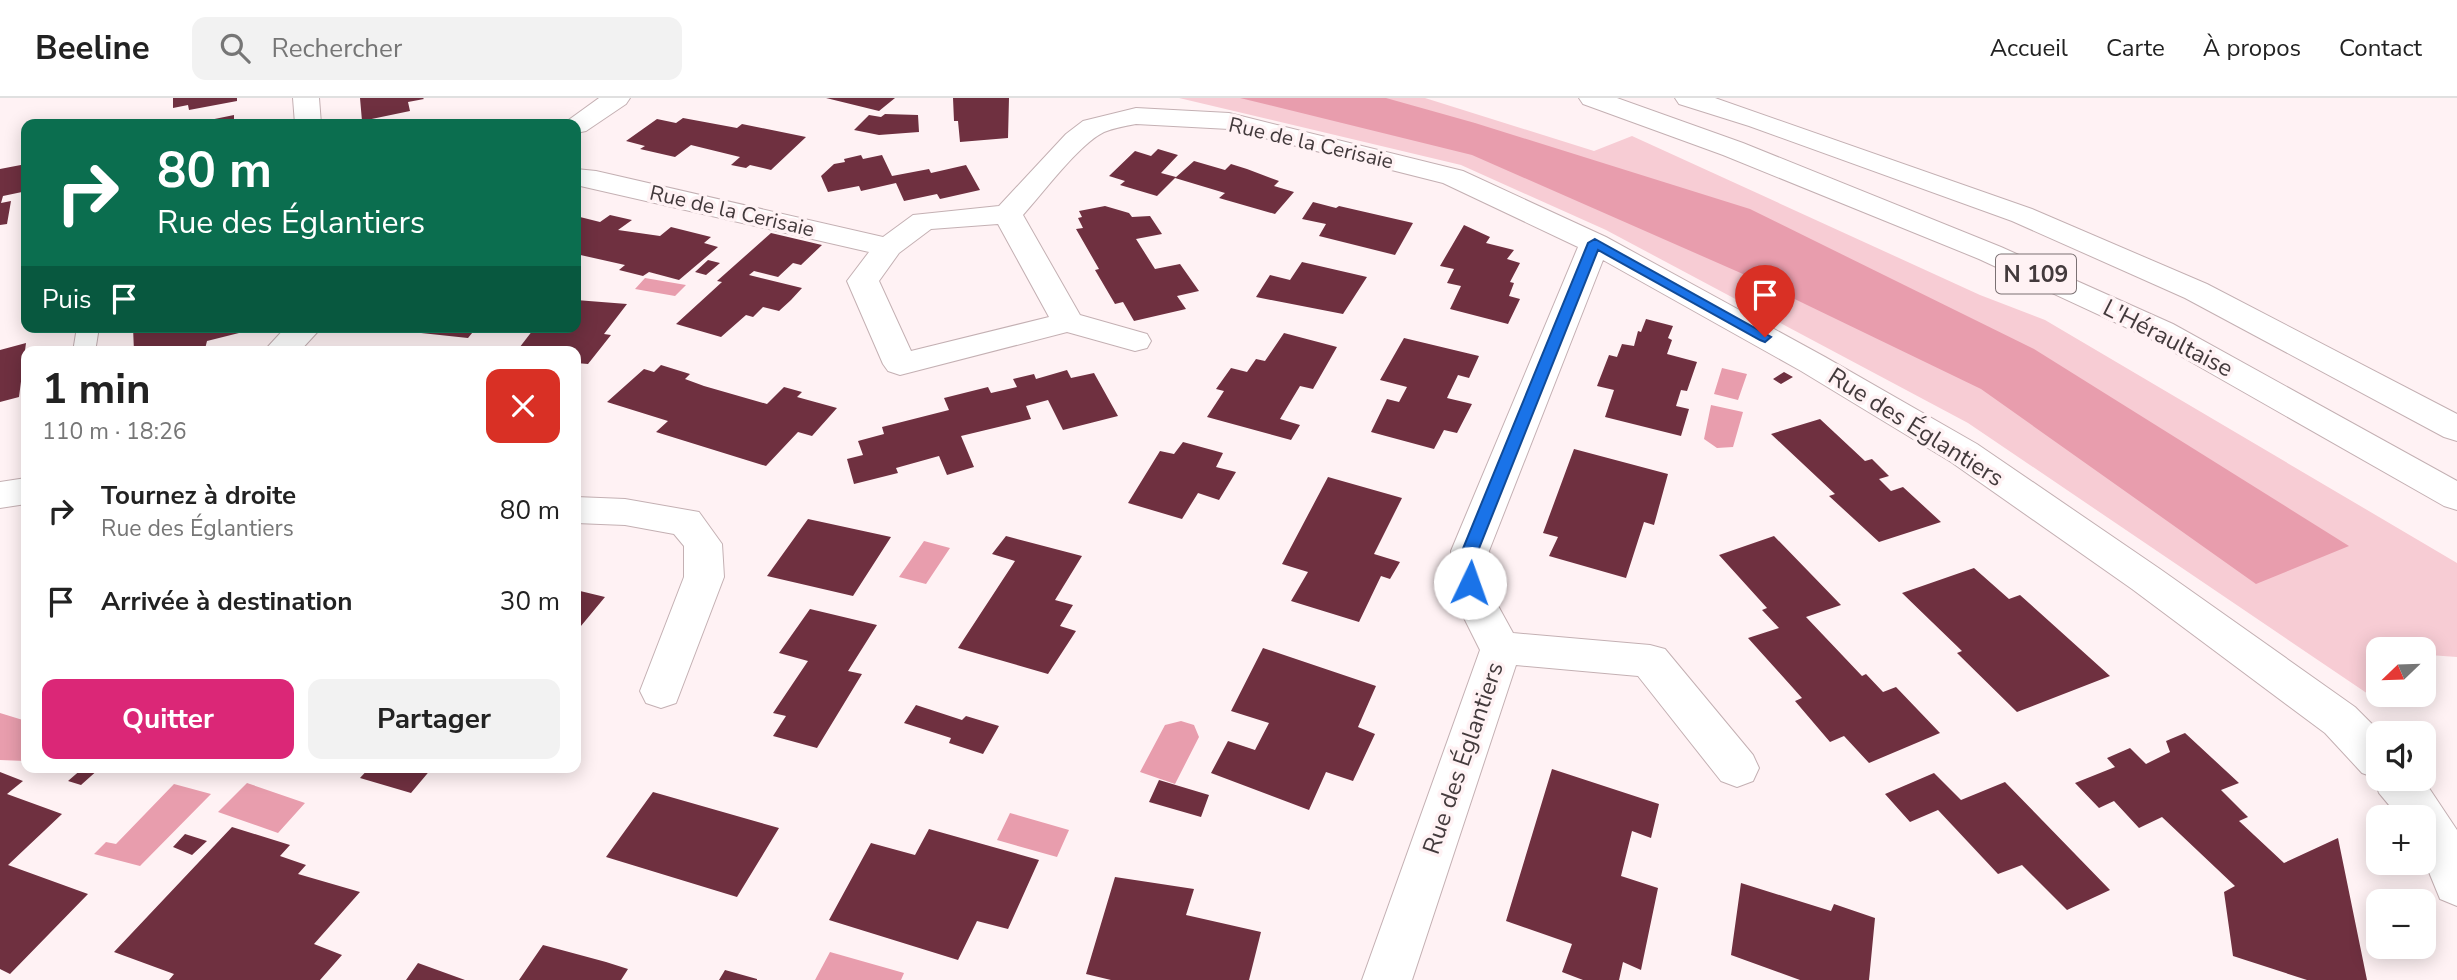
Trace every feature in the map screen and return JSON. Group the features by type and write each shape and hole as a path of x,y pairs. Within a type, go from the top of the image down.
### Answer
{"main road":[{"path":"306,98 308,119"},
{"path":"581,122 617,98"},
{"name":"L'Héraultaise","path":"1592,98 1733,149 1990,253 2161,331 2457,497"},
{"name":"L'Héraultaise","path":"1689,98 2022,215 2196,291 2457,429"},
{"name":"Rue de la Cerisaie","path":"1008,214 1076,140 1093,127 1116,118 1136,116 1229,121 1453,177 1595,243"},
{"name":"Rue de la Cerisaie","path":"581,178 888,247"},
{"path":"1069,322 1008,214 923,221 888,247 863,281 900,364 1069,322 1135,341"},
{"name":"Rue des Églantiers","path":"1387,980 1501,648 1480,619 1470,583 1470,551 1595,243 1813,364 1964,453 2146,579 2340,720 2366,747"},
{"path":"285,346 300,333"},
{"path":"0,495 21,492"},
{"path":"581,510 625,512 686,522 703,544 704,577 661,691"},
{"path":"1501,648 1650,661 1737,768"},
{"path":"2406,791 2415,800 2448,858 2457,884"}],"shaded area":[{"path":"1179,98 1425,98 1594,151 1632,136 1980,295 2045,320 2457,563 2457,657 2436,656 2436,637 2366,637 2366,693 1968,423 1606,230 1461,165"},
{"path":"1240,98 1386,98 1750,209 2034,349 2349,546 2256,584 1981,389 1743,274 1472,155"},
{"path":"645,278 686,285 675,296 635,289"},
{"path":"1722,368 1747,374 1738,400 1714,394"},
{"path":"1711,405 1743,412 1733,447 1717,448 1704,439"},
{"path":"924,541 950,548 926,584 899,577"},
{"path":"0,713 21,719 21,761 0,760"},
{"path":"1181,721 1194,725 1199,737 1175,784 1140,772 1165,725"},
{"path":"247,783 305,803 278,833 218,812"},
{"path":"174,784 211,794 140,866 94,854 106,842 116,844"},
{"path":"1010,813 1069,830 1057,857 997,840"},
{"path":"830,952 904,973 901,980 815,980"}],"building":[{"path":"173,98 237,98 237,101 189,110 188,105 173,108"},
{"path":"360,98 424,99 408,102 410,111 362,119"},
{"path":"826,98 895,98 879,111"},
{"path":"953,98 1009,98 1008,138 960,142 958,121 954,121"},
{"path":"885,114 918,115 919,132 879,135 854,130 869,115 881,117"},
{"path":"234,115 234,119 214,119"},
{"path":"683,118 737,128 742,124 806,137 771,170 750,165 746,168 731,165 740,157 691,145 675,157 640,149 645,146 626,141 657,119 676,123"},
{"path":"1158,149 1178,155 1161,173 1176,177 1157,196 1120,185 1125,181 1109,176 1135,151 1151,156"},
{"path":"861,155 863,159 882,155 892,176 929,169 931,173 966,165 980,190 940,199 937,194 904,201 896,183 861,191 859,186 828,192 821,176 834,164"},
{"path":"1194,161 1225,170 1231,164 1279,181 1274,186 1294,192 1275,214 1219,198 1225,193 1175,178"},
{"path":"21,165 21,192 3,196 1,203 11,201 7,224 0,225 0,169"},
{"path":"1313,202 1413,223 1395,255 1319,236 1326,224 1302,219"},
{"path":"1105,206 1129,213 1132,217 1150,216 1162,234 1136,239 1155,269 1180,264 1199,291 1177,296 1186,309 1134,321 1123,302 1115,304 1076,229 1083,228 1078,218 1082,217 1079,211"},
{"path":"610,215 632,220 618,230 660,236 671,227 711,237 704,243 718,247 679,280 649,272 643,276 619,270 625,265 581,255 581,217 600,222"},
{"path":"1464,225 1490,237 1486,243 1514,250 1507,259 1520,263 1510,282 1514,283 1509,296 1520,299 1508,324 1450,309 1461,286 1447,283 1454,269 1440,266"},
{"path":"771,233 822,245 801,265 793,263 778,277 754,271 749,275 802,288 791,300 779,311 763,307 753,317 746,315 721,337 676,324 722,282 717,281"},
{"path":"708,260 720,263 706,275 695,272"},
{"path":"1302,262 1367,277 1343,314 1256,297 1270,275 1290,280"},
{"path":"581,300 627,304 604,334 611,335 588,364 581,363 581,346 521,346 531,333 581,333"},
{"path":"1646,319 1673,326 1668,338 1672,340 1667,354 1697,362 1687,391 1681,390 1676,406 1689,409 1681,436 1605,417 1614,390 1597,386 1609,355 1617,357 1622,344 1634,346 1638,331 1641,332"},
{"path":"133,333 239,333 207,341 206,346 134,346"},
{"path":"421,333 472,333 468,338"},
{"path":"1284,333 1337,347 1313,389 1300,386 1280,419 1300,425 1291,440 1207,417 1224,391 1216,389 1231,368 1247,372 1256,359 1265,361"},
{"path":"1404,338 1479,356 1469,378 1458,375 1447,398 1472,404 1457,433 1444,430 1434,449 1371,432 1387,399 1399,402 1407,387 1380,380"},
{"path":"26,343 26,346 21,346 19,397 0,402 0,350"},
{"path":"661,365 690,374 685,379 704,386 767,404 784,387 802,392 797,397 837,408 812,436 798,432 766,466 656,432 668,421 607,402 644,369 654,372"},
{"path":"1067,370 1071,378 1094,373 1118,416 1063,430 1048,400 1026,406 1031,419 961,436 974,467 947,475 939,456 896,468 898,473 854,484 847,459 863,455 858,441 884,434 882,427 949,410 944,398 988,387 991,393 1017,387 1013,379 1034,374 1036,379"},
{"path":"1784,372 1793,377 1781,384 1773,379"},
{"path":"1820,419 1865,461 1872,459 1889,476 1879,479 1891,491 1903,487 1941,522 1879,542 1829,496 1835,494 1771,434"},
{"path":"1183,442 1223,453 1216,467 1236,472 1219,500 1198,493 1182,519 1128,503 1160,451 1174,454"},
{"path":"1574,449 1668,474 1654,525 1644,522 1626,578 1549,556 1558,537 1543,533"},
{"path":"1328,477 1402,498 1374,554 1400,562 1390,579 1381,576 1359,622 1291,601 1308,572 1282,564"},
{"path":"808,519 891,537 853,596 767,576"},
{"path":"1006,536 1082,556 1055,600 1073,605 1060,626 1076,631 1048,674 958,648 1015,561 992,554"},
{"path":"1774,536 1841,605 1806,617 1862,676 1866,674 1883,692 1896,687 1940,733 1869,763 1844,736 1830,742 1795,701 1802,698 1748,638 1779,628 1762,610 1767,608 1719,555"},
{"path":"1974,568 2009,599 2020,595 2110,676 2017,712 1957,653 1962,651 1902,593"},
{"path":"581,591 605,597 581,626"},
{"path":"810,609 877,625 848,671 862,674 817,748 773,736 786,716 773,713 808,661 779,653"},
{"path":"1263,648 1376,686 1358,727 1375,734 1353,781 1326,772 1309,810 1211,773 1228,741 1255,750 1269,723 1231,711"},
{"path":"916,705 962,720 966,716 999,726 983,754 949,743 951,738 904,723"},
{"path":"2185,733 2239,783 2221,790 2248,817 2239,821 2284,863 2338,838 2367,980 2307,980 2233,956 2224,892 2235,886 2162,817 2139,828 2114,801 2099,808 2075,783 2115,767 2107,758 2130,748 2146,764 2170,752 2166,741"},
{"path":"1552,769 1659,804 1651,838 1632,831 1621,876 1658,888 1641,970 1623,962 1619,980 1583,980 1562,972 1572,944 1506,921"},
{"path":"0,772 23,781 7,794 62,814 8,865 88,894 10,974 0,969"},
{"path":"77,773 94,773 81,785 68,781"},
{"path":"364,773 428,773 411,793 360,778"},
{"path":"1934,773 1961,800 2005,782 2110,890 2067,910 2022,865 1998,874 1938,810 1910,822 1885,794"},
{"path":"1159,780 1209,795 1201,817 1149,802"},
{"path":"653,792 779,828 737,897 606,857"},
{"path":"232,827 290,845 280,856 306,865 298,874 360,892 314,944 342,955 320,980 169,980 174,974 114,952"},
{"path":"929,829 1039,860 1008,929 977,921 958,960 829,920 871,843 915,855"},
{"path":"185,834 207,841 192,855 173,847"},
{"path":"1115,877 1194,889 1186,915 1261,932 1249,980 1111,980 1086,974"},
{"path":"1741,883 1831,911 1834,904 1875,918 1869,980 1800,980 1731,955"},
{"path":"543,945 628,969 621,980 519,980"},
{"path":"418,963 465,980 406,980"},
{"path":"725,970 757,979 757,980 719,980"}],"route":[{"path":"1470,583 1470,551 1595,243 1765,337"}]}
